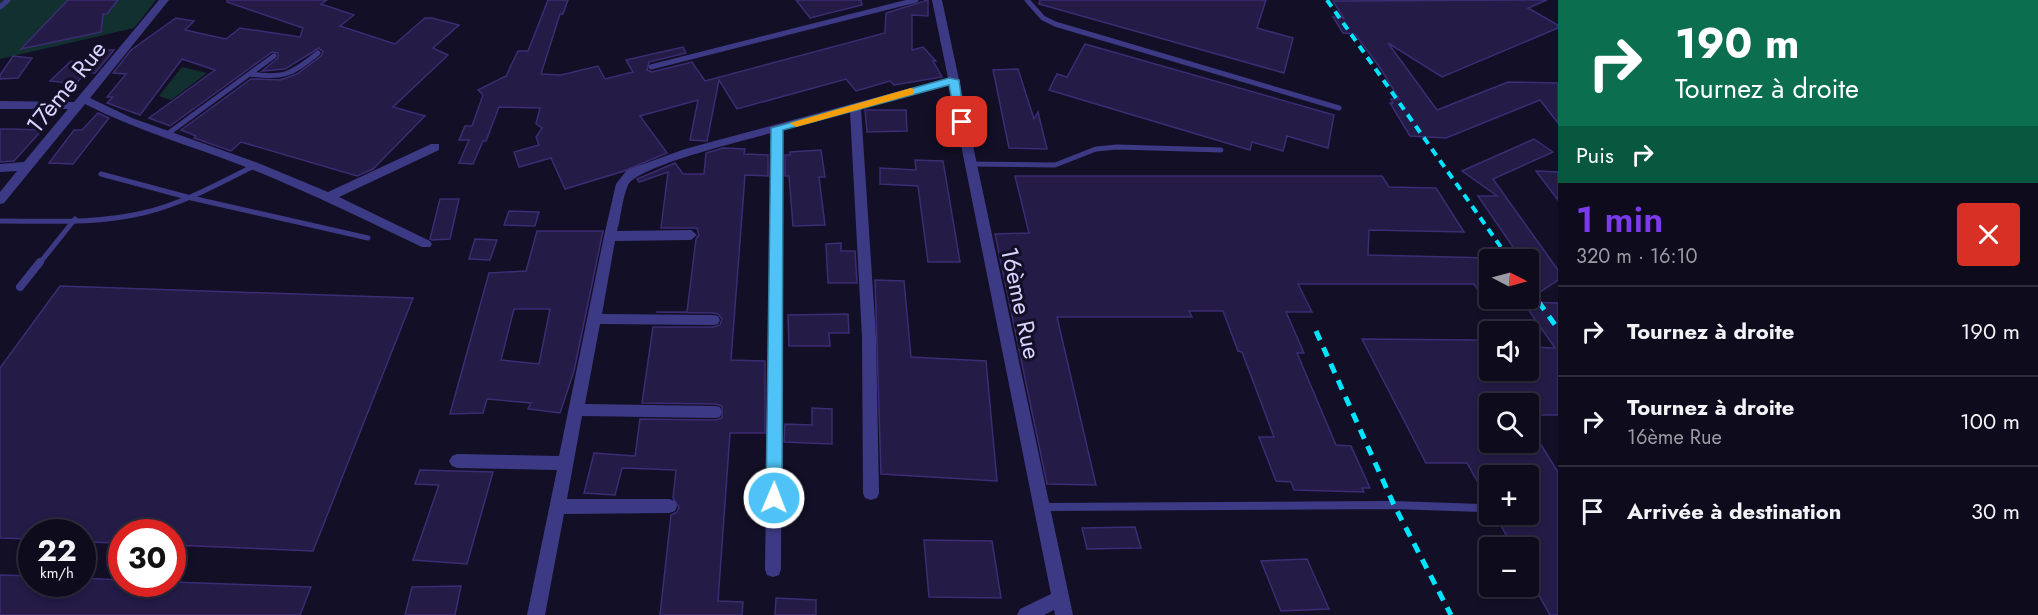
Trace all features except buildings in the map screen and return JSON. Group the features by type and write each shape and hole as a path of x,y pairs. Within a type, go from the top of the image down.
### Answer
{"street":[{"name":"17ème Rue","path":"0,200 164,0"},
{"name":"16ème Rue","path":"937,0 1062,607"},
{"path":"536,615 622,184 631,173 689,152 953,80"},
{"path":"0,105 80,102 254,166 328,197 426,244"},
{"path":"855,107 869,338 871,493"},
{"path":"774,569 777,128"},
{"path":"328,197 435,147"},
{"path":"0,168 29,166"},
{"path":"610,237 692,235"},
{"path":"594,319 713,320"},
{"path":"576,410 715,412"},
{"path":"457,461 566,463"},
{"path":"557,507 669,506"},
{"path":"1026,615 1062,607"}],"lane":[{"path":"0,7 8,0"},
{"path":"651,67 916,0"},
{"path":"1027,0 1043,18 1055,24 1339,108"},
{"path":"250,74 280,79 288,76 318,53"},
{"path":"166,135 274,56"},
{"path":"970,164 1055,165 1064,163 1081,152 1103,148 1221,150"},
{"path":"0,221 123,217 146,213 254,166"},
{"path":"101,174 187,197 368,238"},
{"path":"20,287 75,219"},
{"path":"1040,507 1479,508"}],"green space":[{"path":"0,0 156,0 134,28 0,59"},
{"path":"182,67 207,73 171,100 159,96"}],"railway":[{"path":"1327,0 1502,249"},
{"path":"1539,302 1558,329"},
{"path":"1316,331 1394,505 1451,615"}],"slow traffic":[{"path":"796,123 911,92"}],"route":[{"path":"774,498 778,286 777,128 953,80 962,122"}]}
